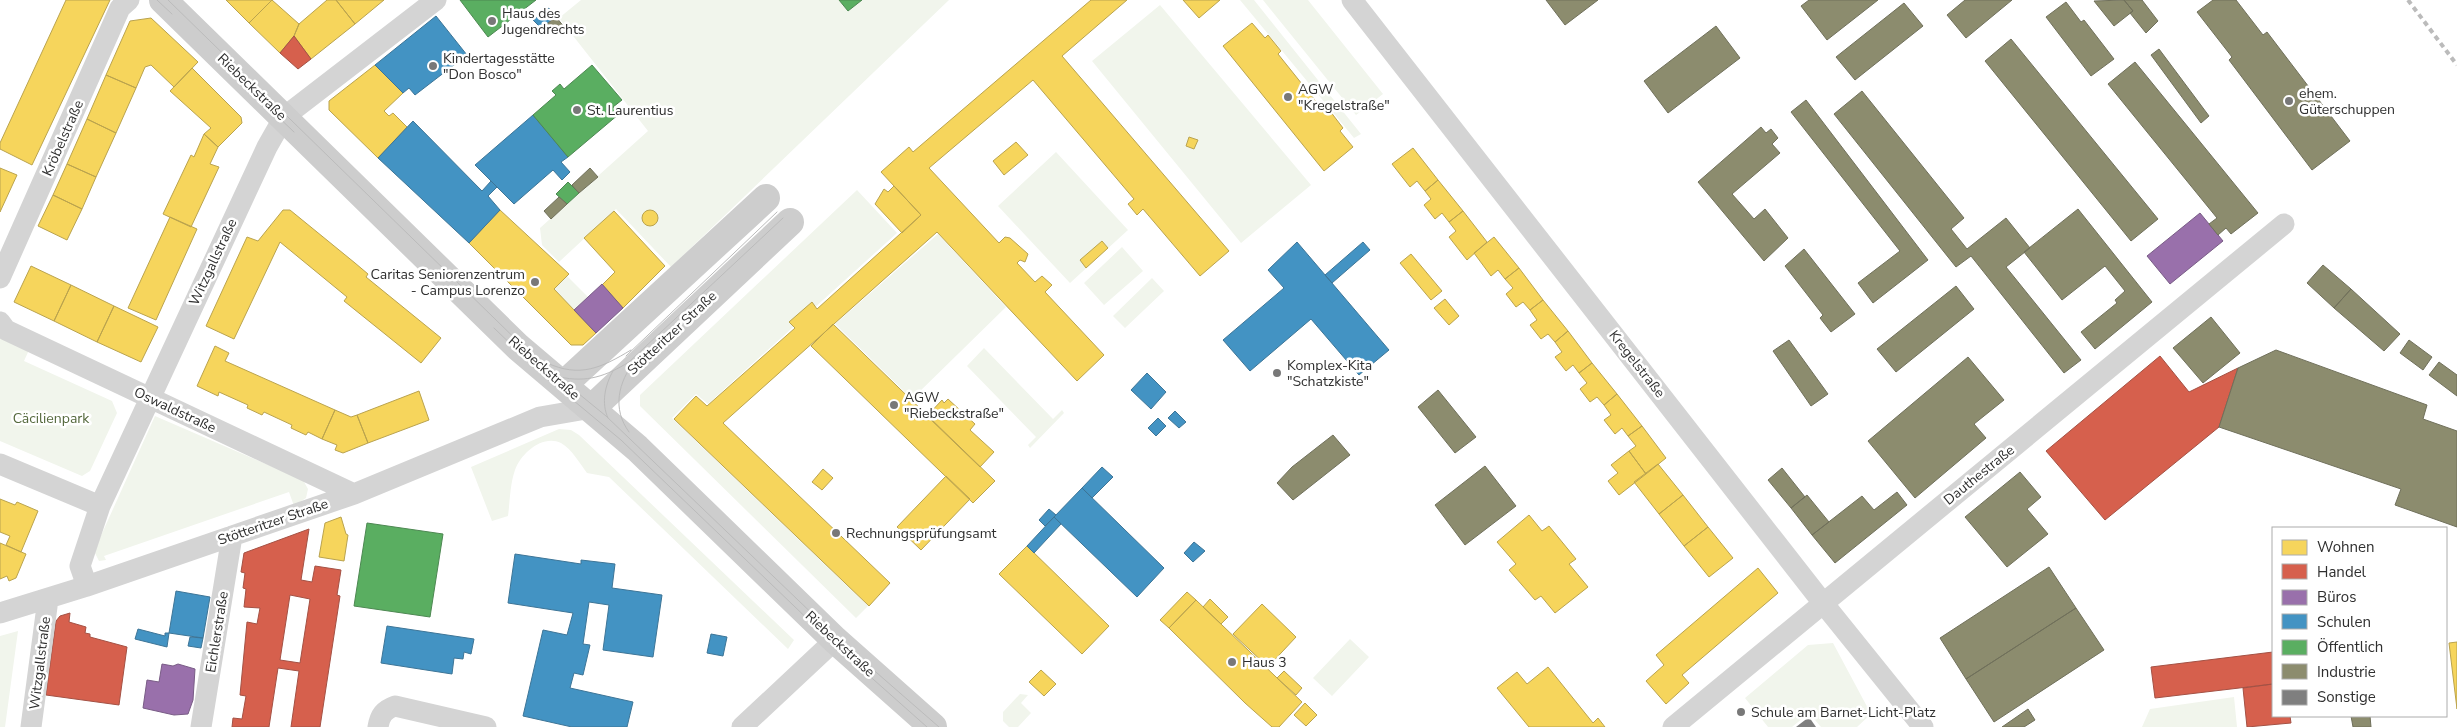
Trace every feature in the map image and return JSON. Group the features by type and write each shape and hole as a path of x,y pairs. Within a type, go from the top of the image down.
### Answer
{"main road":[{"name":"Riebeckstraße","path":"163,0 507,336 637,448 835,640 933,727"},
{"path":"563,385 766,198"},
{"name":"Stötteritzer Straße","path":"592,408 790,222"}],"street":[{"name":"Kröbelstraße","path":"0,278 120,8 129,0"},
{"name":"Witzgallstraße","path":"87,586 80,566 100,506 267,147 284,117 436,0"},
{"name":"Kregelstraße","path":"1352,0 1823,603 1923,727"},
{"name":"Dauthestraße","path":"1673,727 2284,224"},
{"name":"Oswaldstraße","path":"0,322 6,330 354,494"},
{"path":"540,416 563,385"},
{"name":"Stötteritzer Straße","path":"0,613 87,586 354,494 540,416 592,408"},
{"path":"0,464 100,506"},
{"name":"Eichlerstraße","path":"202,727 232,536"},
{"name":"Witzgallstraße","path":"31,727 48,599"},
{"path":"742,727 835,640"},
{"path":"378,727 379,717 388,708 402,707 486,727"}],"green space":[{"path":"581,0 949,0 671,267 616,209 559,262 542,245 540,228 648,131 559,18"},
{"path":"1240,0 1254,0 1361,134 1354,138"},
{"path":"1263,0 1308,0 1383,94 1356,115"},
{"path":"1160,5 1311,185 1241,243 1092,61"},
{"path":"1056,152 1128,230 1070,283 998,206"},
{"path":"857,190 897,233 708,404 696,394 672,418 868,606 856,618 640,406 640,395"},
{"path":"938,234 1006,307 912,399 835,324"},
{"path":"1122,247 1143,271 1104,305 1084,283"},
{"path":"567,276 588,297 574,310 554,289"},
{"path":"1152,278 1164,291 1125,328 1113,316"},
{"name":"Cäcilienpark","path":"0,336 29,350 24,361 112,401 117,413 90,471 82,476 0,441"},
{"path":"984,348 1053,419 1062,410 1064,413 1030,448 1028,445 1036,437 967,366"},
{"path":"155,416 303,480 308,489 306,498 294,506 289,492 104,556 106,560 99,561 95,553 99,540"},
{"path":"559,429 571,430 579,435 794,640 788,649 609,477 587,473 572,453 561,443 547,441 540,443 522,457 513,475 508,516 492,521 471,467"},
{"path":"18,631 5,727 0,727 0,636"},
{"path":"1350,639 1369,657 1332,696 1313,678"},
{"path":"1833,643 1871,714 1857,727 1821,727 1809,713 1792,727 1768,727 1745,698 1808,645"},
{"path":"1020,694 1028,695 1021,703 1031,713 1018,727 1009,727 1003,721 1003,712"},
{"path":"2234,697 2237,727 2142,727 2150,709"}],"building: Wohnen":[{"path":"66,0 110,0 32,165 0,149 0,143"},
{"path":"226,0 272,0 249,23"},
{"path":"272,0 299,24 294,36 280,53 249,23"},
{"path":"327,0 336,0 355,24 311,59 294,36 299,24"},
{"path":"336,0 384,0 355,24"},
{"path":"1091,0 1127,0 1062,56 1229,251 1200,276 1143,209 1137,215 1128,204 1134,199 1033,80 929,168 999,243 1005,237 1010,238 1028,254 1025,262 1020,260 1017,263 1035,282 1042,276 1052,285 1045,292 1104,355 1077,381 937,232 723,423 890,583 869,606 674,419 696,396 707,406 795,328 789,322 812,302 817,309 921,215 881,172 909,147 913,152"},
{"path":"1183,0 1220,0 1199,18"},
{"path":"151,18 198,62 174,87 151,65 145,67 136,88 106,75 130,21"},
{"name":"AGW \"Kregelstraße\"","path":"1252,23 1265,38 1268,35 1281,51 1278,54 1326,114 1330,111 1343,128 1340,131 1353,147 1324,171 1223,46"},
{"path":"375,65 403,93 384,111 389,116 393,113 407,127 378,158 329,110 329,101"},
{"path":"192,68 241,117 242,123 218,147 204,134 211,128 170,91"},
{"path":"106,75 136,88 116,133 87,119"},
{"path":"87,119 116,133 96,177 67,164"},
{"path":"204,134 218,147 210,164 219,167 191,227 163,214 191,155 194,157"},
{"path":"1189,137 1198,140 1194,149 1186,146"},
{"path":"1016,142 1028,155 1004,175 993,161"},
{"path":"1413,148 1438,180 1425,191 1417,181 1410,187 1392,164"},
{"path":"67,164 96,177 82,209 53,195"},
{"path":"0,168 17,175 0,212"},
{"path":"1438,180 1463,211 1449,222 1442,213 1435,219 1424,205 1431,199 1425,191"},
{"path":"894,186 921,215 902,233 875,204 884,189 888,192"},
{"path":"53,195 82,209 67,240 38,226"},
{"path":"283,210 290,210 368,274 366,277 441,338 421,363 344,301 347,297 280,242 234,339 206,326 247,237 258,241"},
{"name":"Caritas Seniorenzentrum - Campus Lorenzo","path":"500,210 569,274 554,289 596,333 583,345 571,345 469,243"},
{"path":"650,210 658,218 650,226 642,218"},
{"path":"614,211 665,266 623,308 602,285 615,272 584,238"},
{"path":"1463,211 1487,242 1467,260 1449,237 1456,231 1449,222"},
{"path":"170,217 197,229 156,320 128,308"},
{"path":"1494,237 1519,268 1505,279 1498,270 1491,276 1474,253"},
{"path":"1102,241 1108,248 1086,268 1080,260"},
{"path":"1411,254 1442,291 1431,300 1400,263"},
{"path":"31,266 71,285 54,321 14,302"},
{"path":"1519,268 1543,300 1530,310 1523,302 1516,307 1506,294 1513,288 1505,279"},
{"path":"71,285 114,306 97,342 54,321"},
{"path":"1445,299 1459,316 1449,325 1434,308"},
{"path":"1543,300 1568,331 1555,342 1548,334 1541,339 1530,325 1537,320 1530,310"},
{"path":"114,306 158,327 141,362 97,342"},
{"name":"AGW \"Riebeckstraße\"","path":"833,324 995,481 973,503 811,346"},
{"path":"1568,331 1592,363 1579,373 1573,365 1566,371 1555,357 1562,352 1555,342"},
{"path":"215,346 229,353 225,361 335,410 322,439 308,432 306,435 291,428 292,425 264,412 262,415 247,408 248,405 219,392 218,396 197,386"},
{"path":"1592,363 1617,394 1604,405 1597,397 1590,402 1580,389 1587,383 1579,373"},
{"path":"419,391 429,420 368,443 357,415"},
{"path":"1617,394 1642,426 1628,436 1622,428 1615,434 1604,420 1611,415 1604,405"},
{"path":"948,399 975,424 970,430 994,452 980,467 927,416 942,400 944,403"},
{"path":"335,410 351,417 357,415 368,443 343,453 335,450 337,445 322,439"},
{"path":"1642,426 1666,458 1646,474 1629,451 1636,446 1628,436"},
{"path":"1629,451 1646,474 1619,495 1608,481 1618,473 1611,465"},
{"path":"1658,464 1683,495 1659,514 1634,482"},
{"path":"823,469 833,478 822,490 812,482"},
{"path":"946,476 970,499 921,550 897,527"},
{"path":"1683,495 1708,527 1684,546 1659,514"},
{"path":"0,499 15,505 17,502 38,511 21,552 6,545 10,536 0,532"},
{"path":"1529,515 1542,531 1549,526 1576,559 1569,564 1588,587 1555,613 1541,596 1535,600 1509,570 1516,564 1497,542"},
{"path":"341,517 346,534 348,535 344,561 319,557 325,523"},
{"path":"1708,527 1733,558 1709,577 1684,546"},
{"path":"0,543 26,554 16,578 9,581 7,576 0,579"},
{"path":"1027,546 1109,626 1082,654 999,574"},
{"path":"1758,568 1778,593 1682,675 1689,683 1666,704 1646,681 1664,665 1656,655"},
{"path":"1187,592 1196,600 1169,628 1160,620"},
{"path":"1210,599 1228,617 1221,624 1203,607"},
{"name":"Haus 3","path":"1196,600 1302,702 1279,727 1272,727 1245,703 1169,628"},
{"path":"1262,604 1296,637 1268,667 1233,634"},
{"path":"2457,642 2457,709 2449,643"},
{"path":"1548,667 1593,723 1598,718 1605,727 1529,727 1497,688 1517,672 1527,684"},
{"path":"1041,670 1056,684 1044,696 1029,682"},
{"path":"1284,671 1302,688 1296,695 1277,678"},
{"path":"1305,703 1317,715 1306,726 1294,715"}],"building: Handel":[{"path":"294,36 311,59 298,69 280,53"},
{"path":"2160,356 2189,392 2238,368 2219,427 2105,520 2046,451"},
{"path":"309,529 301,580 312,582 315,566 341,570 337,595 340,596 320,727 291,727 299,671 278,668 269,727 232,727 233,718 242,719 246,696 240,695 247,622 257,624 260,608 244,607 246,589 243,588 245,573 241,572 244,553","holes":["290,595 310,599 300,663 280,660"]},
{"path":"70,613 69,622 86,627 85,633 90,634 90,637 127,647 119,705 46,695 56,621 60,616"},
{"path":"2272,652 2272,684 2155,698 2151,667"},
{"path":"2272,684 2272,717 2290,717 2291,723 2247,727 2243,688"}],"building: Büros":[{"path":"2200,213 2223,241 2170,284 2147,256"},
{"path":"602,284 623,308 596,333 574,310"},
{"path":"162,664 173,666 178,664 195,669 193,700 188,714 174,715 143,708 147,680 159,682"}],"building: Schulen":[{"path":"549,8 556,17 541,28 533,20"},
{"name":"Kindertagesstätte \"Don Bosco\"","path":"436,16 467,55 415,95 409,88 403,93 375,65"},
{"path":"533,115 568,157 561,162 570,172 562,180 553,170 514,204 475,165"},
{"path":"413,121 482,191 491,181 497,187 488,196 500,210 469,243 378,158"},
{"path":"1297,242 1389,350 1359,375 1311,319 1250,371 1223,340 1284,288 1268,270"},
{"path":"1363,242 1370,250 1332,283 1325,275"},
{"path":"1147,373 1166,392 1151,409 1131,390"},
{"path":"1175,411 1186,422 1179,428 1168,418"},
{"path":"1158,418 1166,426 1156,436 1148,428"},
{"path":"1102,467 1113,477 1092,498 1082,488"},
{"path":"1082,488 1164,568 1137,597 1054,517"},
{"path":"1049,509 1056,515 1045,526 1039,520"},
{"path":"1054,517 1061,524 1034,553 1027,546"},
{"path":"1194,542 1205,551 1193,562 1184,553"},
{"path":"515,554 581,564 581,560 615,564 612,588 662,595 653,657 603,650 609,605 589,602 583,644 590,645 583,675 574,673 570,688 633,702 627,727 572,727 523,716 543,630 567,635 573,613 508,603"},
{"path":"176,591 210,597 203,638 169,633"},
{"path":"387,626 474,639 471,654 464,652 463,659 454,658 452,674 381,663"},
{"path":"138,629 165,636 165,633 169,633 167,647 135,639"},
{"path":"711,634 727,637 723,656 707,653"},
{"path":"190,637 203,638 201,648 188,646"}],"building: Öffentlich":[{"name":"Haus des Jugendrechts","path":"460,0 536,0 488,37"},
{"path":"839,0 862,0 848,11"},
{"name":"St. Laurentius","path":"592,65 622,100 613,107 619,114 568,157 533,115 556,95 552,91 560,84 564,89"},
{"path":"568,182 579,193 567,204 556,194"},
{"path":"367,523 443,534 430,617 354,606"}],"building: Industrie":[{"path":"1546,0 1598,0 1565,25"},
{"path":"1809,0 1878,0 1827,40 1801,6"},
{"path":"1965,0 2012,0 1966,38 1947,15"},
{"path":"2124,0 2133,11 2114,26 2094,1"},
{"path":"2124,0 2142,0 2158,21 2146,33 2130,13 2133,11"},
{"name":"ehem. Güterschuppen","path":"2213,0 2236,0 2263,35 2267,32 2350,141 2312,170 2229,60 2232,57 2197,12"},
{"path":"2066,2 2081,22 2084,20 2114,59 2091,76 2046,17"},
{"path":"1904,3 1923,26 1855,80 1836,57"},
{"path":"556,17 565,28 557,35 547,24"},
{"path":"1716,26 1740,58 1668,113 1644,81"},
{"path":"2011,39 2158,219 2131,241 1985,61"},
{"path":"2159,49 2209,116 2201,123 2151,55"},
{"path":"2135,62 2258,213 2231,234 2226,228 2218,235 2209,224 2217,218 2108,84"},
{"path":"1862,91 1964,218 1951,229 1967,249 2006,218 2030,248 2006,267 2081,360 2064,373 1971,256 1956,267 1834,114"},
{"path":"1806,100 1928,260 1873,303 1858,283 1900,251 1791,112"},
{"path":"1761,127 1766,133 1771,129 1778,138 1772,144 1780,153 1732,194 1754,219 1765,209 1788,238 1764,261 1698,182"},
{"path":"590,168 598,177 579,193 572,185"},
{"path":"559,197 567,204 551,219 544,211"},
{"path":"2078,209 2152,302 2095,349 2081,332 2117,303 2115,300 2125,291 2105,266 2062,300 2024,252"},
{"path":"1804,249 1855,314 1831,332 1820,318 1823,315 1785,266"},
{"path":"2323,265 2351,289 2334,308 2307,283"},
{"path":"1956,286 1974,309 1896,372 1877,349"},
{"path":"2351,289 2400,334 2384,351 2334,308"},
{"path":"2211,317 2240,353 2203,383 2173,348"},
{"path":"1789,340 1828,394 1811,406 1773,351"},
{"path":"2409,340 2432,357 2423,370 2400,353"},
{"path":"2276,350 2427,405 2423,419 2457,431 2457,527 2395,505 2401,489 2219,427 2238,368"},
{"path":"1968,357 2004,400 1974,424 1986,438 1915,498 1868,441"},
{"path":"2439,362 2457,375 2457,396 2429,375"},
{"path":"1438,390 1476,437 1455,453 1418,407"},
{"path":"1333,435 1350,455 1293,500 1277,483 1292,467"},
{"path":"1485,466 1516,506 1465,545 1435,505"},
{"path":"1782,468 1805,497 1791,508 1768,480"},
{"path":"2020,472 2041,497 2027,509 2048,534 2007,567 1965,517"},
{"path":"1897,492 1907,505 1835,563 1812,535 1862,496 1874,510"},
{"path":"1807,495 1829,522 1812,535 1791,508"},
{"path":"2049,567 2076,608 1966,679 1940,638"},
{"path":"2076,608 2104,650 1994,722 1966,679"},
{"path":"2028,709 2035,720 2024,727 2002,727"},
{"path":"2351,717 2370,717 2371,727 2353,727"}],"building: Sonstige":[{"path":"1809,717 1816,727 1796,727"}],"tram line":[{"path":"157,0 172,14"},
{"path":"168,0 535,358 606,416 846,646 939,727"},
{"path":"251,91 294,132"},
{"path":"626,356 777,212"},
{"path":"560,377 588,379 612,371 629,362 783,218"},
{"path":"494,328 544,376 621,440 818,629"},
{"path":"547,363 570,370 590,369 610,362 631,350"},
{"path":"629,432 620,414 619,396 624,378 635,361"},
{"path":"608,418 604,400 608,382 613,371"},
{"path":"838,648 927,727"}],"railway":[{"path":"2408,0 2457,65"}],"place":[{"name":"Haus des Jugendrechts","path":"492,21"},
{"name":"Kindertagesstätte \"Don Bosco\"","path":"433,66"},
{"name":"AGW \"Kregelstraße\"","path":"1288,97"},
{"name":"ehem. Güterschuppen","path":"2289,101"},
{"name":"St. Laurentius","path":"577,110"},
{"name":"Caritas Seniorenzentrum - Campus Lorenzo","path":"535,282"},
{"name":"Komplex-Kita \"Schatzkiste\"","path":"1277,373"},
{"name":"AGW \"Riebeckstraße\"","path":"894,405"},
{"name":"Rechnungsprüfungsamt","path":"836,533"},
{"name":"Haus 3","path":"1232,662"},
{"name":"Schule am Barnet-Licht-Platz","path":"1741,712"}]}
